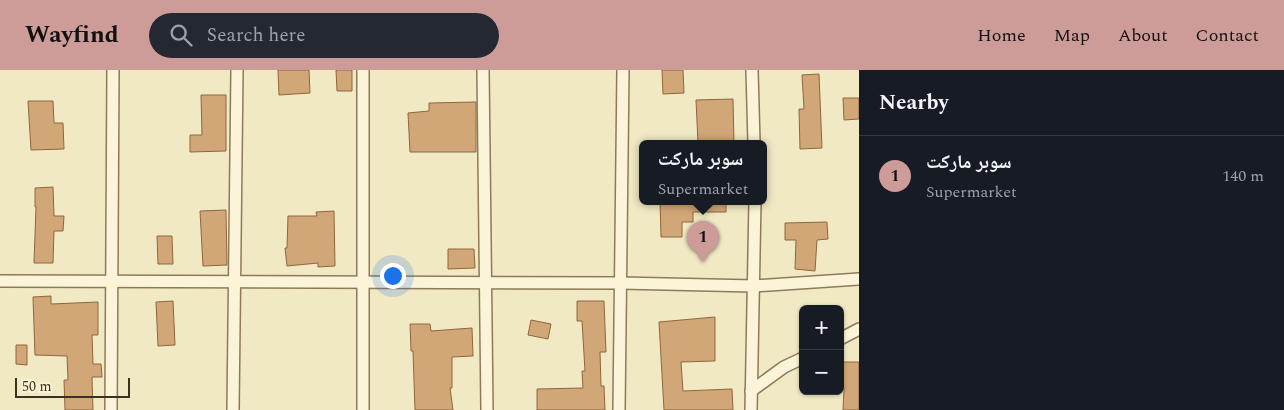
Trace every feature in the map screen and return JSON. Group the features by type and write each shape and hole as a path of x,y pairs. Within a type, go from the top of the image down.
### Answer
{"street":[{"path":"111,410 113,70"},
{"path":"233,410 237,70"},
{"path":"363,70 363,410"},
{"path":"483,70 487,282 487,410"},
{"path":"619,410 623,70"},
{"path":"752,70 754,140"},
{"path":"751,410 755,205"},
{"path":"0,281 487,282 754,286 859,280"},
{"path":"844,337 859,329"},
{"path":"751,390 784,367 799,360"}],"building":[{"path":"278,70 309,70 310,93 279,95"},
{"path":"336,70 352,70 352,91 337,91"},
{"path":"662,70 683,70 684,93 663,94"},
{"path":"819,74 822,148 800,149 799,109 804,109 802,75"},
{"path":"201,95 226,95 226,151 190,152 190,135 202,135"},
{"path":"843,98 859,98 859,119 844,120"},
{"path":"733,99 734,140 698,140 696,100"},
{"path":"28,101 53,101 54,123 63,123 64,149 31,150"},
{"path":"476,102 476,152 410,152 408,113 429,111 429,103"},
{"path":"53,187 54,216 64,216 63,231 54,231 53,263 34,263 35,188"},
{"path":"660,205 726,205 726,212 693,212 693,222 682,222 682,237 661,237"},
{"path":"226,210 227,265 203,266 200,211"},
{"path":"334,211 335,266 318,267 318,263 287,266 285,248 287,248 288,216 317,216 316,212"},
{"path":"827,222 828,239 817,240 815,271 795,269 796,240 785,240 785,223"},
{"path":"157,236 172,236 173,264 158,264"},
{"path":"448,249 474,249 475,268 448,269"},
{"path":"51,296 51,304 98,302 98,335 92,335 93,364 101,364 102,377 92,377 93,410 65,410 64,380 68,380 67,356 35,355 33,297"},
{"path":"173,301 175,345 158,346 156,302"},
{"path":"577,301 604,301 606,352 600,352 601,386 604,386 605,410 537,410 537,389 583,388 582,371 585,371 582,321 577,321"},
{"path":"715,317 715,361 681,362 683,391 732,389 733,410 664,410 659,322"},
{"path":"531,320 551,324 548,339 528,335"},
{"path":"410,324 430,324 431,331 472,328 473,356 452,357 452,388 450,388 453,410 415,410"},
{"path":"16,345 27,345 27,365 16,364"},
{"path":"844,362 859,362 859,410 843,410"}],"place":[{"name":"سوبر ماركت","path":"703,262"}]}
